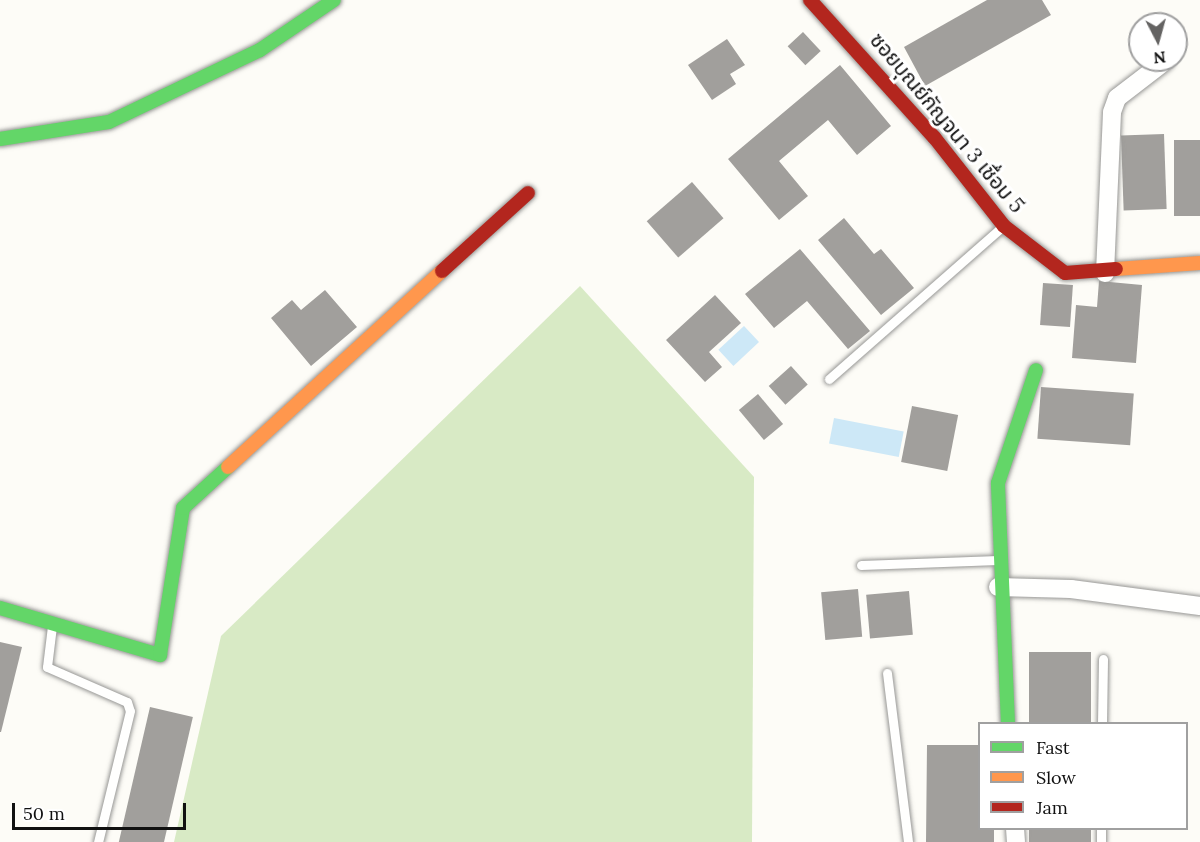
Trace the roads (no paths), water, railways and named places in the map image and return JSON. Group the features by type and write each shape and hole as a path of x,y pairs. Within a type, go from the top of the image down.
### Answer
{"street":[{"path":"0,139 109,122 260,50 334,0"},
{"name":"ซอยบุณย์กัญจนา 3 เชื่อม 5","path":"810,0 826,4 1004,226 1065,273 1105,273 1200,263"},
{"path":"1105,273 1112,112 1117,98 1151,72"},
{"path":"0,608 52,626 160,655 183,508 528,193"},
{"path":"1008,722 998,587 998,483 1036,370"},
{"path":"998,587 1071,590 1200,606"}],"lane":[{"path":"829,379 1004,226"},
{"path":"861,565 998,560"},
{"path":"52,626 47,667 127,702 130,711 98,842"},
{"path":"1102,722 1103,659"},
{"path":"887,673 908,842"}],"water":[{"path":"744,326 759,342 733,366 718,350"},
{"path":"834,418 904,432 899,457 829,444"}]}
